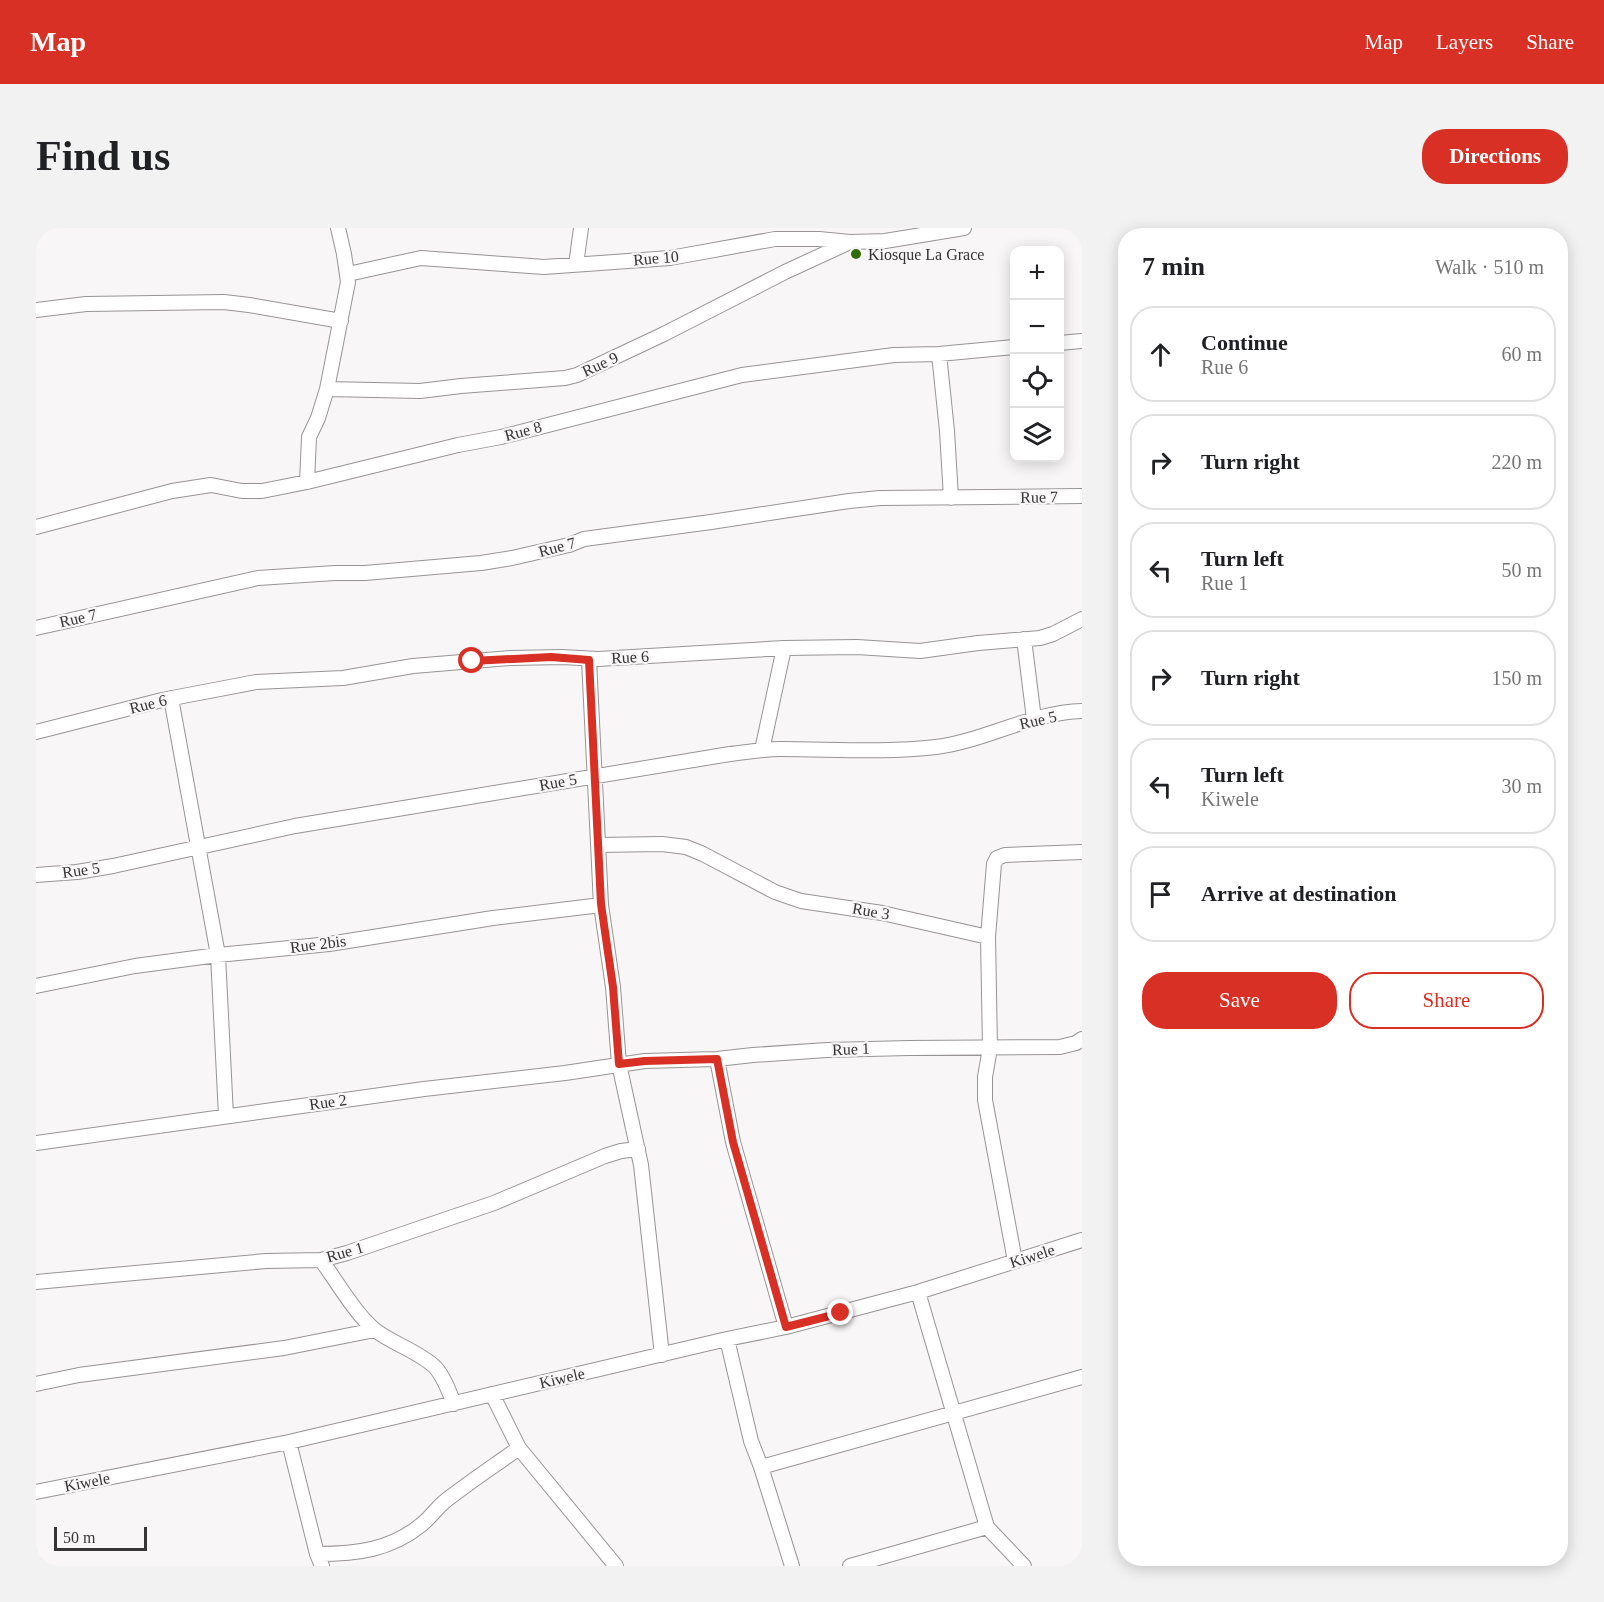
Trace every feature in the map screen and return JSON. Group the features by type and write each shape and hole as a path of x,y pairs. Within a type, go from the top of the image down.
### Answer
{"street":[{"path":"307,482 309,437 318,418 327,388 348,282 338,228"},
{"path":"576,265 581,228"},
{"name":"Rue 10","path":"348,274 421,258 544,267 670,258 776,238 819,238 850,242 898,239 964,228"},
{"name":"Rue 9","path":"327,388 410,392 577,375 664,334 784,272 850,242"},
{"path":"36,310 86,304 224,302 340,321"},
{"path":"1064,343 1082,341"},
{"name":"Rue 8","path":"36,527 172,490 195,486 211,485 251,491 307,482 458,445 501,437 742,375 894,355 939,354 1010,347"},
{"path":"939,354 948,431 951,498"},
{"name":"Rue 7","path":"36,628 258,578 365,573 481,563 569,545 585,539 849,501 880,498 1082,496"},
{"name":"Rue 6","path":"36,732 171,698 256,682 343,678 413,666 531,658 562,657 589,660 784,648 857,647 920,651 1045,636 1082,619"},
{"path":"1024,639 1034,719"},
{"path":"762,750 784,648"},
{"path":"589,660 601,904 613,987 619,1064 638,1149 645,1195 662,1354"},
{"path":"171,698 218,955 226,1116"},
{"name":"Rue 5","path":"36,875 113,866 296,826 762,750 897,750 938,747 1034,719 1082,711"},
{"name":"Rue 3","path":"598,844 668,844 686,847 776,892 801,901 882,913 988,938"},
{"path":"1015,1261 985,1100 990,1048 988,938 994,868 998,858 1005,855 1082,852"},
{"name":"Rue 2bis","path":"36,986 135,966 329,944 601,904"},
{"name":"Rue 1","path":"619,1064 827,1050 1060,1047 1082,1039"},
{"path":"717,1059 733,1142 786,1327"},
{"name":"Rue 2","path":"36,1143 619,1064"},
{"name":"Rue 1","path":"36,1282 266,1261 321,1260 494,1203 605,1156 638,1149"},
{"name":"Kiwele","path":"36,1492 289,1442 786,1327 918,1292 1082,1240"},
{"path":"321,1260 362,1317 375,1330 427,1360 435,1368 446,1383 454,1404"},
{"path":"918,1292 987,1527 1024,1566"},
{"path":"36,1384 79,1375 284,1348 375,1330"},
{"path":"727,1339 751,1441 792,1566"},
{"path":"761,1467 1082,1377"},
{"path":"492,1394 519,1448 616,1566"},
{"path":"289,1442 320,1560 374,1549 392,1544 407,1536 424,1523 442,1504 519,1448"},
{"path":"850,1566 987,1527"}],"railway":[{"path":"1075,1566 1082,1559"}],"place":[{"name":"Kiosque La Grace","path":"856,254"}],"route":[{"path":"472,661 551,657 589,660 601,904 613,987 619,1064 717,1059 733,1142 786,1327 841,1313"}]}
